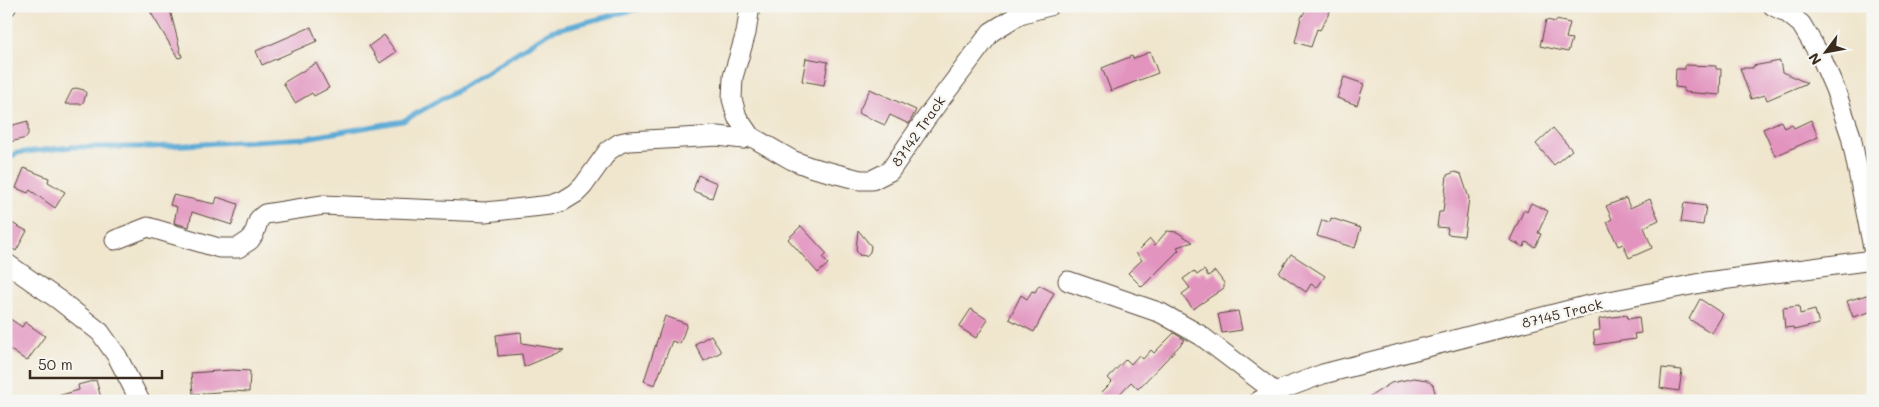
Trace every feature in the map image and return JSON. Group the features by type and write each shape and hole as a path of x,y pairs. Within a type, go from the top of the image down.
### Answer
{"street":[{"name":"87142 Track","path":"750,6 746,33 733,77 732,99 737,117 750,136 792,160 810,167 860,180 872,180 890,171 925,120 991,32 1020,14 1049,6"},
{"path":"1773,6 1786,12 1801,24 1822,59 1835,89 1851,136 1873,248"},
{"path":"115,240 148,227 219,248 238,248 250,240 259,219 265,214 323,205 486,212 551,205 576,193 608,151 620,143 718,136 742,138 750,136"},
{"name":"87145 Track","path":"1259,401 1276,392 1323,374 1589,305 1706,282 1873,260"},
{"path":"6,263 59,300 100,332 117,356 140,401"},
{"path":"1068,281 1161,313 1200,335 1276,392"}],"building":[{"path":"147,6 169,6 182,57 178,58"},
{"path":"1308,6 1333,6 1320,30 1317,29 1311,47 1295,42 1301,18"},
{"path":"1546,20 1570,23 1566,38 1572,39 1568,52 1540,46"},
{"path":"311,27 317,41 262,65 256,51"},
{"path":"384,35 396,52 380,63 369,46"},
{"path":"1150,52 1158,73 1111,91 1102,68 1132,56 1133,59"},
{"path":"806,58 828,62 824,85 802,81"},
{"path":"1780,61 1782,72 1807,83 1767,100 1765,95 1751,99 1740,68 1753,68 1753,66"},
{"path":"316,63 329,88 314,96 312,93 295,103 283,83"},
{"path":"1685,65 1716,66 1716,69 1721,69 1720,95 1684,92 1684,88 1675,87 1676,69 1685,69"},
{"path":"1344,77 1364,84 1357,105 1337,98"},
{"path":"76,88 84,90 86,93 84,101 81,104 65,104 72,90"},
{"path":"870,89 916,110 909,124 890,115 885,125 858,113"},
{"path":"1811,120 1818,137 1775,156 1763,129 1781,121 1784,128 1792,124 1794,128"},
{"path":"28,121 28,134 26,138 6,143 6,137 13,125"},
{"path":"1553,128 1572,150 1554,165 1536,144"},
{"path":"24,168 49,178 48,182 65,192 55,208 30,190 28,193 16,188"},
{"path":"1455,172 1461,174 1469,198 1464,236 1447,234 1448,228 1437,227 1439,212 1443,212 1447,175"},
{"path":"698,175 717,183 712,198 693,191"},
{"path":"173,195 215,204 217,197 238,204 232,225 192,212 189,227 174,223 177,207 170,205"},
{"path":"1626,198 1630,208 1650,199 1659,220 1644,227 1652,248 1629,258 1623,244 1618,246 1607,222 1612,219 1606,206"},
{"path":"1531,203 1548,211 1538,233 1541,234 1535,247 1526,242 1524,247 1510,240 1524,210 1527,212"},
{"path":"1684,203 1706,206 1703,225 1681,222"},
{"path":"1331,218 1361,228 1355,248 1317,236 1322,220 1330,222"},
{"path":"6,220 27,231 16,251 6,245"},
{"path":"801,226 827,254 823,258 828,264 818,273 788,239"},
{"path":"858,230 871,246 870,252 866,256 859,255 856,250"},
{"path":"1167,231 1177,232 1193,242 1177,247 1179,250 1142,287 1128,273 1142,260 1136,253 1150,239 1155,245"},
{"path":"1291,254 1325,276 1317,288 1311,284 1306,292 1279,273"},
{"path":"1204,270 1208,276 1215,271 1224,283 1224,288 1193,309 1182,294 1190,288 1183,279 1194,271 1197,275"},
{"path":"1039,285 1054,293 1034,332 1009,319 1021,295 1027,299 1032,291 1035,292"},
{"path":"1873,293 1873,311 1853,317 1847,301"},
{"path":"1700,299 1723,314 1712,333 1689,319"},
{"path":"1799,306 1800,314 1815,310 1819,324 1794,330 1793,327 1785,328 1783,308"},
{"path":"971,309 988,320 976,338 959,327"},
{"path":"1238,311 1242,330 1222,333 1218,314"},
{"path":"1627,315 1628,319 1639,317 1641,333 1634,334 1635,339 1595,345 1593,331 1600,330 1599,319"},
{"path":"6,316 22,327 25,322 45,336 27,361 6,347"},
{"path":"665,316 687,324 680,344 672,341 655,385 644,381"},
{"path":"521,332 522,343 564,350 524,367 522,354 498,356 496,335"},
{"path":"1174,333 1185,340 1138,389 1131,382 1113,401 1093,401 1112,382 1108,378 1126,359 1131,364 1139,355 1143,359 1151,350 1154,353"},
{"path":"711,335 721,352 704,361 695,344"},
{"path":"1662,368 1682,370 1679,391 1660,388"},
{"path":"232,370 250,371 249,392 232,391 193,394 191,373"},
{"path":"1414,378 1427,380 1433,385 1436,396 1415,401 1363,401 1391,383"},
{"path":"96,380 102,401 54,401 54,397 79,390 78,385"}],"waterway":[{"path":"6,161 16,153 72,147 152,147 306,138 403,121 459,89 551,31 649,6"},
{"path":"765,7 772,6"}]}
